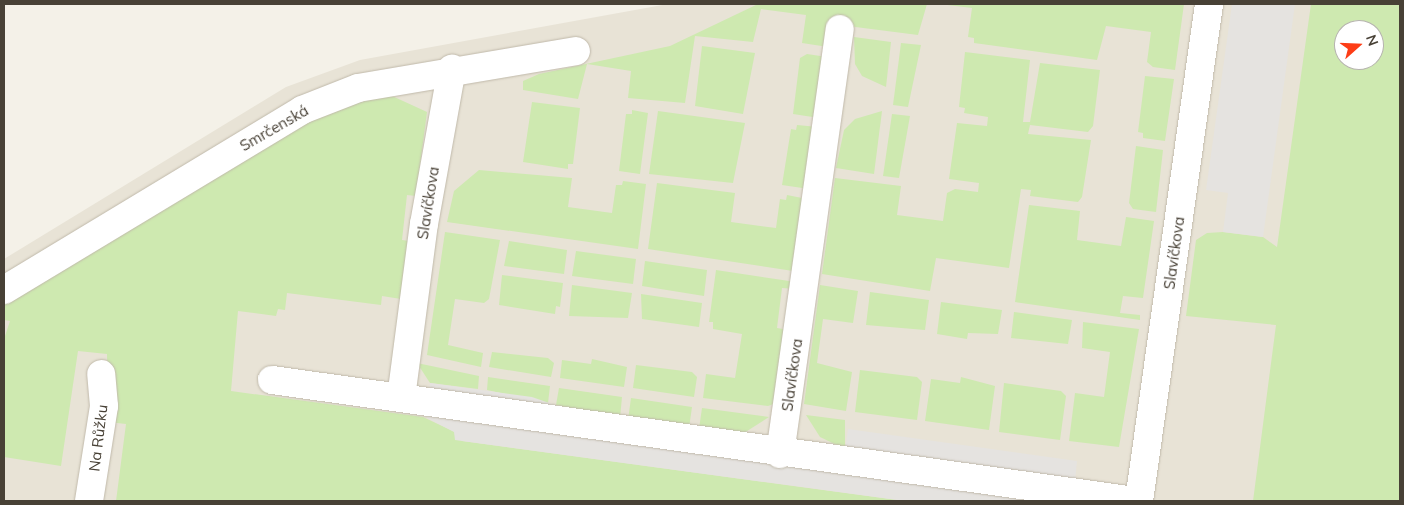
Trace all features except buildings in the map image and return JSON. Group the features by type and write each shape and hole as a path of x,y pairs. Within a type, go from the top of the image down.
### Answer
{"street":[{"name":"Slavíčkova","path":"272,380 780,454 1137,501 1209,4"},
{"name":"Slavíčkova","path":"780,454 840,29"},
{"name":"Smrčenská","path":"4,290 302,110 358,88 452,69 576,51"},
{"name":"Slavíčkova","path":"401,398 424,224 452,69"},
{"name":"Na Růžku","path":"89,501 104,406 101,374"}],"shaded area":[{"path":"668,4 1400,4 1400,501 4,501 4,259 286,87 360,60"},
{"path":"1232,4 1295,4 1263,237 1223,232 1228,193 1206,190"},
{"path":"430,383 532,397 575,412 845,449 848,429 1077,461 1074,491 1055,501 905,501 455,440 454,432 427,418"}],"green space":[{"path":"758,4 927,4 918,35 832,24 828,47 802,43 806,15 761,9 753,42 695,36 685,103 628,98 631,71 587,64 578,99 523,90 523,81 539,74 670,46"},
{"path":"939,4 1184,4 1175,70 1153,67 1147,62 1151,32 1106,26 1097,60 974,43 974,38 968,37 972,8"},
{"path":"1311,4 1400,4 1400,501 1253,501 1276,325 1186,316 1196,240 1207,233 1223,232 1263,237 1277,247"},
{"path":"854,37 891,42 886,87 862,76 855,64"},
{"path":"901,43 921,45 908,107 893,105"},
{"path":"702,46 755,53 743,114 695,106"},
{"path":"965,52 1030,60 1023,122 1030,122 1040,63 1100,70 1093,126 1088,132 1030,125 1028,134 1091,140 1082,197 1078,202 1030,196 1031,190 1021,189 1009,268 936,258 930,291 822,274 835,178 901,186 897,215 943,221 947,193 955,189 978,192 979,183 949,179 957,123 987,126 988,117 964,113 965,108 959,107"},
{"path":"807,54 827,57 819,118 793,114 800,58"},
{"path":"1145,76 1174,79 1165,141 1143,138 1143,133 1138,132"},
{"path":"390,95 427,112 416,196 407,195 402,240 409,241 401,299 382,296 381,305 287,293 285,310 278,309 276,316 238,311 231,391 423,417 455,432 462,441 905,501 116,501 126,424 108,422 107,354 78,351 61,466 4,457 4,339 10,321 4,320 4,303 305,122 350,102"},
{"path":"532,102 580,108 573,164 568,164 568,169 523,162"},
{"path":"632,110 648,113 640,174 619,171 626,114 632,114"},
{"path":"658,111 745,123 733,183 649,174"},
{"path":"882,111 874,174 836,168 844,130 855,119"},
{"path":"892,114 910,116 899,178 883,176"},
{"path":"797,125 818,127 809,189 782,185 791,129 796,130"},
{"path":"1136,146 1163,150 1156,212 1133,209 1129,203"},
{"path":"479,170 572,178 568,207 612,213 616,185 622,185 623,181 646,184 638,249 447,222 454,191"},
{"path":"657,183 735,193 731,222 776,228 780,199 786,200 787,195 807,199 793,271 648,249"},
{"path":"1029,205 1080,211 1077,240 1121,246 1126,217 1154,221 1143,298 1123,296 1120,313 1140,315 1140,320 1015,302"},
{"path":"445,232 500,240 489,299 484,303 455,299 448,345 483,353 481,367 427,355"},
{"path":"509,241 567,250 564,274 504,266"},
{"path":"576,251 636,259 633,284 572,276"},
{"path":"645,261 707,270 704,296 642,286"},
{"path":"716,270 796,282 795,289 782,288 777,328 789,330 779,402 768,406 703,398 706,374 735,378 742,334 713,329 713,322 709,322"},
{"path":"502,275 563,283 560,307 556,306 555,314 499,305"},
{"path":"572,285 632,293 628,318 569,316"},
{"path":"820,285 858,291 853,323 823,319 817,363 852,372 846,411 804,404"},
{"path":"870,292 929,300 925,330 866,325"},
{"path":"641,294 702,303 699,327 642,319"},
{"path":"941,302 1002,310 998,334 968,333 967,339 937,334"},
{"path":"1014,312 1072,320 1068,344 1011,338"},
{"path":"1083,322 1139,329 1119,447 1069,441 1075,393 1104,397 1110,352 1082,348"},
{"path":"492,352 548,358 554,363 551,377 489,367"},
{"path":"592,359 627,367 624,387 560,378 562,360 591,364"},
{"path":"417,363 479,376 478,389 430,383"},
{"path":"636,365 692,372 697,377 694,397 633,388"},
{"path":"860,370 917,377 922,382 917,420 855,412"},
{"path":"488,377 550,386 548,403 487,390"},
{"path":"961,377 995,386 989,430 925,421 931,379 960,383"},
{"path":"1004,383 1061,391 1066,396 1060,440 999,432"},
{"path":"559,388 622,397 620,418 556,405"},
{"path":"631,398 692,407 689,428 628,420"},
{"path":"702,408 769,417 744,433 699,429"},
{"path":"806,415 845,420 845,449 820,437"}]}
